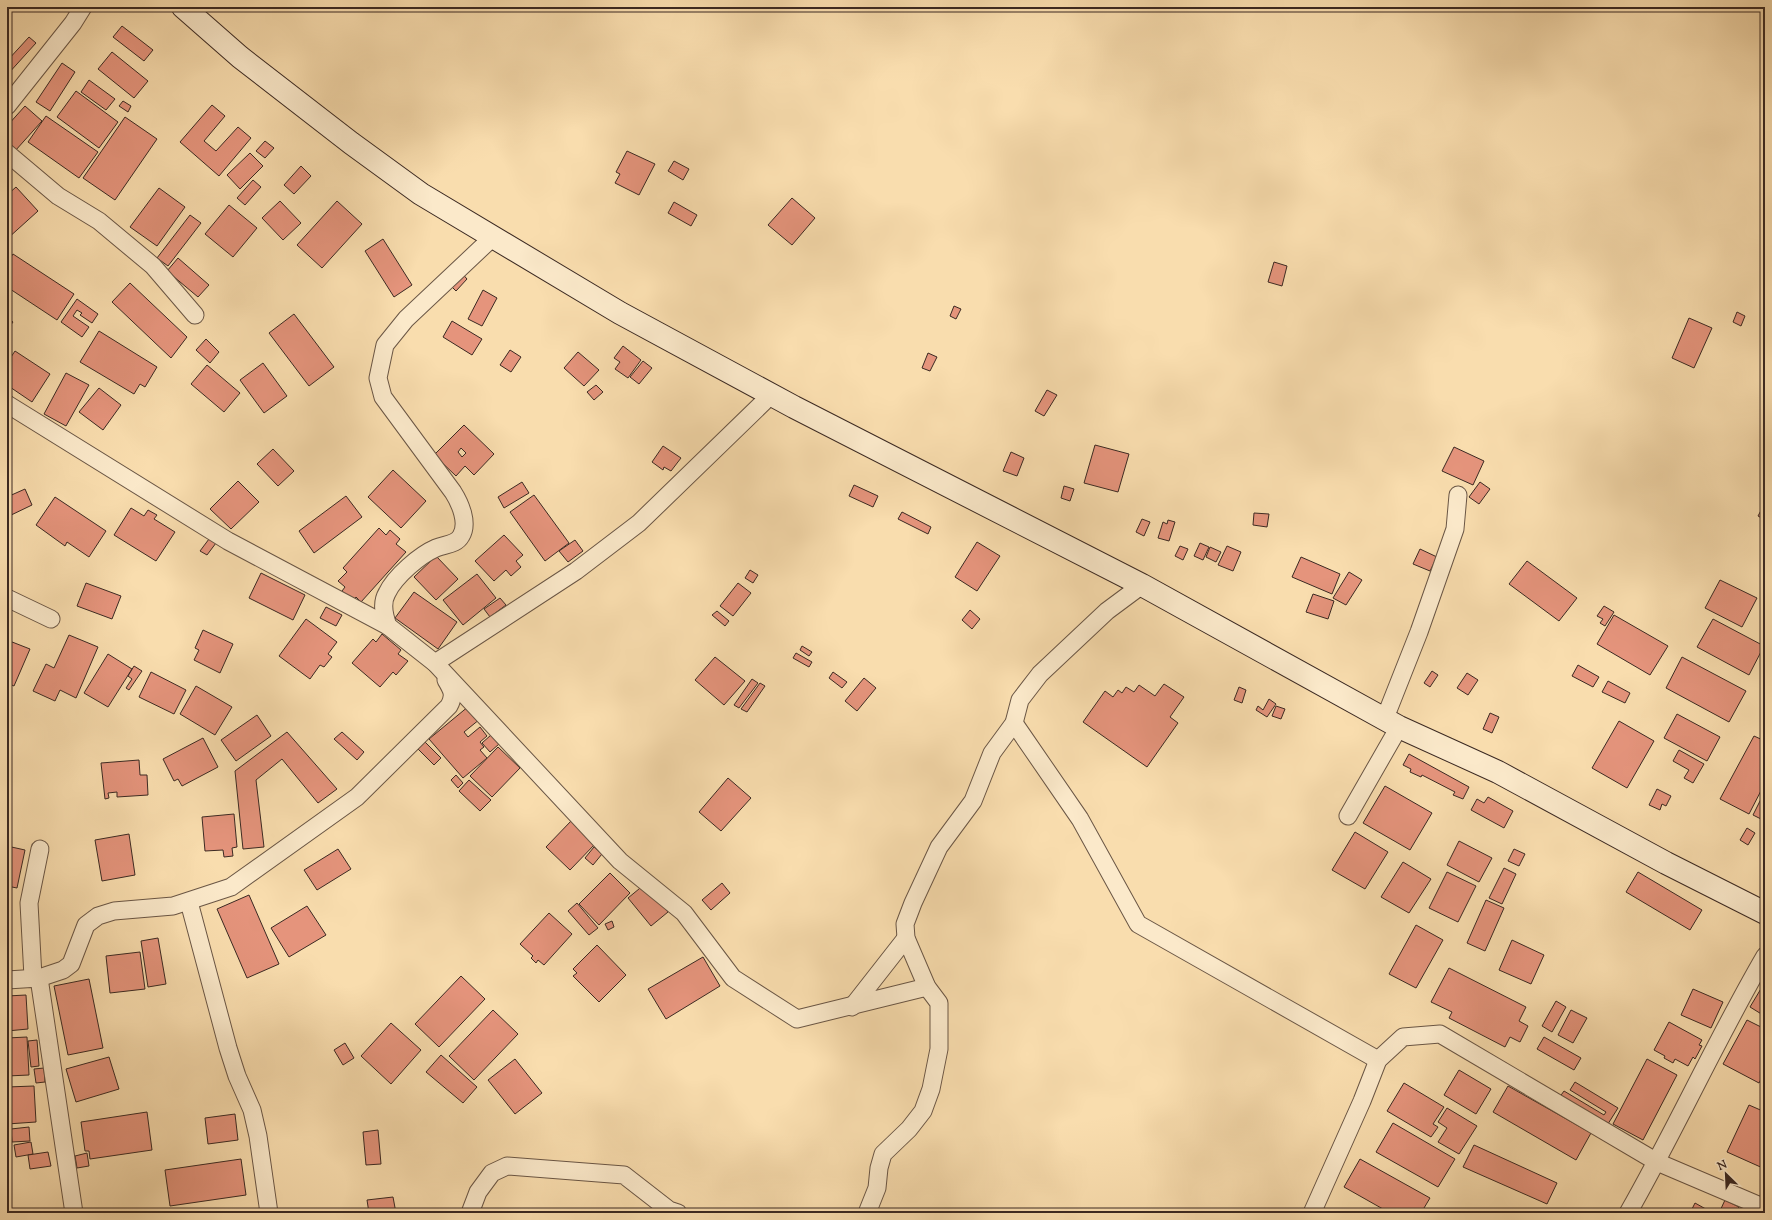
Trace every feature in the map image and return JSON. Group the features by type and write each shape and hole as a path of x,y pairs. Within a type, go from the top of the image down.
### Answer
{"main road":[{"path":"183,7 240,57 351,143 421,194 620,313 771,395 1142,584 1392,722 1498,772 1666,863 1765,913"}],"street":[{"path":"7,106 84,7"},
{"path":"7,153 58,196 99,221 153,266 195,315"},
{"path":"388,626 384,606 387,593 412,561 437,547 452,544 461,536 463,526 460,505 453,492 382,397 378,378 385,345 406,319 493,237"},
{"path":"434,663 576,571 639,523 771,395"},
{"path":"7,404 228,541 388,626 434,663 620,860 684,913 734,978 797,1019 852,1007 927,987"},
{"path":"1348,816 1392,722 1419,632 1455,529 1458,495"},
{"path":"867,1213 877,1188 879,1168 883,1154 909,1128 923,1111 931,1089 939,1049 939,1003 927,987 906,938 905,924 913,903 939,847 973,801 992,753 1014,723 1020,700 1040,674 1107,611 1142,584"},
{"path":"7,598 51,619"},
{"path":"7,980 36,978 58,973 71,964 86,925 98,916 114,911 173,906 231,887 357,797 449,706 453,698 452,689 434,663"},
{"path":"1014,723 1080,819 1138,924 1378,1060"},
{"path":"40,849 29,903 36,978 74,1213"},
{"path":"189,902 228,1048 237,1076 252,1110 258,1136 269,1213"},
{"path":"852,1007 906,938"},
{"path":"1628,1213 1657,1162 1736,1006 1765,956"},
{"path":"1312,1213 1362,1101 1378,1060 1403,1037 1440,1034 1657,1162 1765,1208"},
{"path":"470,1213 478,1192 492,1174 507,1166 624,1175 669,1210 678,1213"}],"building":[{"path":"122,26 153,50 144,61 113,37"},
{"path":"29,37 36,43 7,75 7,61"},
{"path":"112,52 148,81 134,98 98,69"},
{"path":"62,63 75,72 50,111 36,102"},
{"path":"89,80 115,99 106,110 81,92"},
{"path":"76,91 118,122 99,148 57,117"},
{"path":"123,101 131,106 128,112 119,106"},
{"path":"212,105 225,116 204,141 216,151 238,127 251,138 219,176 180,142"},
{"path":"25,106 42,121 15,151 7,144 7,126"},
{"path":"46,116 98,152 79,178 28,142"},
{"path":"125,117 157,139 115,200 83,178"},
{"path":"265,141 274,148 265,158 256,151"},
{"path":"627,151 655,164 639,195 615,183 620,174 616,172"},
{"path":"250,153 263,166 240,189 227,175"},
{"path":"674,161 689,169 683,180 668,171"},
{"path":"301,166 311,176 294,194 284,185"},
{"path":"253,180 261,187 245,205 237,198"},
{"path":"16,187 38,211 7,239 7,195"},
{"path":"159,188 185,207 157,246 130,227"},
{"path":"792,198 815,218 792,245 768,225"},
{"path":"280,201 301,223 283,240 262,218"},
{"path":"337,201 362,224 322,268 297,245"},
{"path":"674,202 697,215 691,226 668,213"},
{"path":"229,205 257,228 233,257 205,234"},
{"path":"190,215 201,223 168,266 157,258"},
{"path":"383,239 412,285 394,297 365,251"},
{"path":"13,254 74,294 57,320 7,287 7,263"},
{"path":"178,258 209,285 198,297 167,271"},
{"path":"1274,262 1287,266 1282,286 1268,282"},
{"path":"460,271 467,279 456,291 448,283"},
{"path":"130,283 187,337 171,358 112,302"},
{"path":"483,290 497,298 482,326 468,319"},
{"path":"77,299 98,314 92,323 80,315 82,313 77,310 73,316 89,327 82,337 61,322"},
{"path":"954,306 961,309 956,319 950,316"},
{"path":"1737,312 1745,316 1741,326 1733,322"},
{"path":"294,314 334,367 309,386 269,333"},
{"path":"7,317 13,322 7,330"},
{"path":"1689,318 1712,328 1694,368 1672,358"},
{"path":"452,321 482,339 472,355 443,337"},
{"path":"99,331 157,367 145,387 140,384 134,394 80,362"},
{"path":"206,339 219,352 210,363 196,350"},
{"path":"623,346 641,360 628,378 615,369 620,362 614,358"},
{"path":"510,350 521,357 511,372 500,365"},
{"path":"15,351 50,374 32,402 7,385 7,363"},
{"path":"578,352 599,370 584,386 564,368"},
{"path":"928,353 937,357 930,371 922,368"},
{"path":"643,361 652,368 639,384 630,377"},
{"path":"263,363 287,396 264,413 240,380"},
{"path":"207,365 240,393 224,412 191,384"},
{"path":"66,373 89,385 66,426 44,414"},
{"path":"596,385 603,392 594,400 587,392"},
{"path":"99,388 121,405 103,430 79,412"},
{"path":"1047,390 1057,395 1044,416 1035,411"},
{"path":"464,425 494,454 474,475 465,466 456,476 434,455","holes":["461,448 466,453 462,457 458,452"]},
{"path":"1095,445 1129,454 1118,492 1084,483"},
{"path":"663,446 681,458 671,471 664,467 663,470 652,462"},
{"path":"1454,447 1484,461 1473,485 1442,471"},
{"path":"273,449 294,471 278,486 257,464"},
{"path":"1011,452 1024,458 1017,476 1003,471"},
{"path":"393,470 426,501 401,528 368,497"},
{"path":"238,481 259,502 231,529 210,509"},
{"path":"522,482 529,493 504,508 498,497"},
{"path":"1480,482 1490,489 1479,504 1469,497"},
{"path":"854,485 878,496 873,507 849,496"},
{"path":"1064,486 1074,489 1070,501 1061,498"},
{"path":"25,489 32,505 7,517 7,497"},
{"path":"534,495 569,543 545,561 510,512"},
{"path":"346,496 362,517 314,553 299,531"},
{"path":"55,497 106,531 89,557 67,542 65,546 36,525"},
{"path":"1765,503 1765,520 1758,516"},
{"path":"131,508 144,516 148,510 157,515 154,519 175,532 156,561 114,535"},
{"path":"902,512 931,527 928,534 898,519"},
{"path":"1254,513 1269,514 1267,527 1253,525"},
{"path":"1142,519 1150,522 1144,536 1136,532"},
{"path":"1168,520 1175,522 1169,541 1158,538 1163,522 1167,524"},
{"path":"379,528 386,535 390,530 400,539 396,544 406,552 361,602 356,597 353,601 342,591 345,587 338,581 347,572 343,568"},
{"path":"504,535 523,555 516,561 521,567 511,576 506,570 494,581 475,561"},
{"path":"209,539 216,543 207,555 200,551"},
{"path":"575,540 583,551 568,562 559,551"},
{"path":"977,542 1000,556 977,591 955,577"},
{"path":"1200,543 1209,547 1203,560 1194,556"},
{"path":"1180,546 1188,549 1183,560 1175,556"},
{"path":"1227,546 1241,552 1233,571 1218,565"},
{"path":"1210,547 1221,552 1216,562 1206,557"},
{"path":"1420,549 1437,557 1430,571 1413,564"},
{"path":"436,556 458,579 436,600 414,577"},
{"path":"1301,557 1340,574 1332,594 1292,577"},
{"path":"1527,561 1577,598 1559,621 1509,584"},
{"path":"750,570 758,575 753,583 745,578"},
{"path":"1349,572 1362,580 1346,605 1333,598"},
{"path":"261,573 305,595 293,620 249,598"},
{"path":"477,574 496,598 463,625 443,600"},
{"path":"1720,580 1757,598 1742,627 1705,608"},
{"path":"86,583 121,596 112,619 77,606"},
{"path":"738,583 751,593 733,616 720,606"},
{"path":"414,592 457,622 438,649 395,618"},
{"path":"1313,594 1334,601 1328,619 1306,612"},
{"path":"500,598 506,605 490,617 484,609"},
{"path":"1604,606 1614,612 1605,626 1600,623 1603,619 1597,616"},
{"path":"326,607 342,615 336,626 320,618"},
{"path":"970,610 980,619 972,629 962,620"},
{"path":"717,611 729,621 725,626 712,615"},
{"path":"1614,615 1668,646 1650,675 1597,644"},
{"path":"306,619 337,642 328,654 332,657 324,667 320,665 310,679 279,656"},
{"path":"1713,619 1764,646 1749,675 1697,647"},
{"path":"203,630 233,644 220,673 194,660 199,650 195,648"},
{"path":"382,634 401,650 398,654 408,661 396,675 393,672 380,687 352,663 373,639 376,642"},
{"path":"69,635 98,647 76,698 60,690 55,701 33,691 46,664 54,668"},
{"path":"7,640 30,649 14,686 7,683"},
{"path":"802,646 812,652 809,656 800,650"},
{"path":"796,653 812,662 809,667 793,658"},
{"path":"108,654 132,669 108,707 84,693"},
{"path":"715,657 745,681 724,705 695,680"},
{"path":"1682,657 1746,691 1729,722 1666,688"},
{"path":"1578,665 1599,677 1593,687 1572,676"},
{"path":"134,666 142,671 129,690 126,688 132,679 128,676"},
{"path":"1432,671 1438,675 1430,687 1424,683"},
{"path":"151,672 186,690 174,714 139,697"},
{"path":"833,672 847,682 842,688 829,678"},
{"path":"1467,673 1478,680 1468,695 1457,688"},
{"path":"864,678 876,688 857,711 845,701"},
{"path":"752,679 758,683 739,708 734,705"},
{"path":"1608,681 1630,693 1625,703 1602,692"},
{"path":"760,683 765,686 747,712 741,709"},
{"path":"1164,684 1184,697 1170,717 1178,723 1147,767 1083,722 1105,691 1113,697 1118,690 1122,693 1126,687 1134,692 1139,685 1155,696"},
{"path":"196,686 232,707 215,735 180,714"},
{"path":"1239,687 1246,690 1242,703 1234,700"},
{"path":"1269,699 1276,704 1267,717 1256,710 1258,706 1263,710"},
{"path":"469,706 480,719 464,732 468,737 480,727 487,736 480,742 484,747 480,750 487,758 463,778 429,739"},
{"path":"1276,706 1285,709 1281,719 1272,716"},
{"path":"1490,713 1499,717 1492,733 1483,729"},
{"path":"1677,714 1720,737 1707,761 1664,738"},
{"path":"257,715 271,736 236,761 221,740"},
{"path":"1619,721 1654,741 1627,788 1592,768"},
{"path":"287,732 337,789 318,803 282,759 256,780 264,847 243,849 235,771"},
{"path":"342,732 364,752 357,760 334,739"},
{"path":"491,735 499,744 490,752 482,743"},
{"path":"1754,736 1765,741 1765,783 1749,814 1720,799"},
{"path":"203,738 218,767 182,786 178,779 174,781 163,759"},
{"path":"423,740 441,758 434,765 416,747"},
{"path":"498,747 520,768 492,797 470,776"},
{"path":"1679,750 1704,764 1693,783 1684,778 1689,770 1673,761"},
{"path":"1409,754 1469,787 1463,799 1453,795 1455,792 1422,775 1421,777 1410,772 1411,769 1403,765"},
{"path":"139,760 140,775 147,775 148,795 117,797 117,792 108,793 109,798 105,799 101,763"},
{"path":"456,775 463,783 458,788 451,780"},
{"path":"728,778 751,798 721,831 699,812"},
{"path":"469,780 491,800 480,811 459,791"},
{"path":"1385,786 1432,813 1410,850 1363,823"},
{"path":"1657,789 1671,796 1666,806 1662,804 1660,810 1649,805"},
{"path":"1765,791 1765,821 1753,815"},
{"path":"1488,797 1513,811 1504,828 1471,810 1477,799 1484,803"},
{"path":"234,814 237,847 232,848 233,856 224,857 223,850 205,851 202,817"},
{"path":"572,820 596,843 570,870 546,847"},
{"path":"1747,828 1755,833 1748,845 1740,840"},
{"path":"1355,832 1388,852 1365,889 1332,870"},
{"path":"129,834 135,875 102,881 95,840"},
{"path":"1459,841 1492,858 1479,882 1447,865"},
{"path":"7,846 25,850 17,888 7,886"},
{"path":"594,847 602,854 593,865 585,858"},
{"path":"338,849 351,869 317,890 304,870"},
{"path":"1514,849 1525,854 1519,866 1508,861"},
{"path":"1403,862 1431,879 1409,913 1381,897"},
{"path":"1504,868 1516,874 1502,904 1489,898"},
{"path":"1447,872 1476,886 1458,922 1429,908"},
{"path":"1638,872 1702,910 1690,930 1626,892"},
{"path":"610,873 630,893 599,925 579,904"},
{"path":"722,883 730,893 711,910 702,900"},
{"path":"645,884 668,912 651,926 628,898"},
{"path":"249,895 279,964 247,978 217,909"},
{"path":"1486,900 1504,908 1485,951 1467,943"},
{"path":"577,903 598,928 589,935 568,911"},
{"path":"307,906 326,935 289,957 271,928"},
{"path":"549,913 572,934 544,965 538,960 536,963 531,958 533,956 520,944"},
{"path":"612,921 614,927 608,930 605,924"},
{"path":"1416,925 1443,940 1416,988 1389,974"},
{"path":"158,938 166,984 148,987 141,941"},
{"path":"1512,940 1544,955 1531,984 1499,970"},
{"path":"597,945 626,975 599,1002 573,976 577,973 573,969"},
{"path":"140,952 145,989 110,993 106,956"},
{"path":"703,957 720,986 666,1019 648,989"},
{"path":"1449,968 1526,1007 1519,1021 1528,1026 1520,1042 1510,1037 1505,1047 1449,1018 1452,1012 1431,1002"},
{"path":"461,976 485,999 439,1047 415,1024"},
{"path":"89,979 103,1048 68,1055 54,986"},
{"path":"1765,982 1765,1012 1763,1015 1750,1007"},
{"path":"1693,989 1723,1002 1711,1028 1681,1015"},
{"path":"26,995 28,1029 7,1031 7,996"},
{"path":"1556,1001 1566,1007 1552,1032 1542,1026"},
{"path":"493,1010 518,1034 474,1080 449,1056"},
{"path":"1571,1010 1587,1018 1573,1043 1558,1035"},
{"path":"1747,1020 1765,1029 1765,1072 1759,1083 1723,1064"},
{"path":"1669,1022 1702,1040 1699,1045 1702,1046 1695,1059 1693,1057 1688,1066 1675,1059 1673,1063 1664,1058 1665,1056 1654,1050"},
{"path":"391,1023 421,1050 391,1084 361,1056"},
{"path":"27,1037 29,1075 7,1076 7,1038"},
{"path":"1544,1037 1581,1058 1574,1070 1537,1049"},
{"path":"37,1040 39,1066 31,1067 28,1041"},
{"path":"345,1043 354,1058 343,1065 334,1050"},
{"path":"441,1055 477,1087 463,1103 426,1072"},
{"path":"109,1057 119,1089 76,1102 66,1069"},
{"path":"515,1059 542,1093 515,1114 488,1080"},
{"path":"1647,1059 1677,1075 1643,1140 1613,1124"},
{"path":"44,1068 45,1082 36,1083 34,1069"},
{"path":"1459,1070 1491,1089 1476,1114 1444,1095"},
{"path":"1575,1082 1618,1108 1606,1127 1559,1098 1564,1091 1604,1115 1606,1112 1570,1090"},
{"path":"1404,1083 1444,1107 1433,1124 1438,1127 1431,1137 1387,1111"},
{"path":"34,1086 36,1122 7,1124 7,1087"},
{"path":"1508,1086 1591,1133 1576,1160 1493,1112"},
{"path":"1749,1105 1765,1112 1765,1169 1727,1152"},
{"path":"1447,1108 1477,1126 1459,1154 1438,1142 1447,1128 1438,1122"},
{"path":"147,1112 152,1150 90,1159 89,1151 85,1151 81,1122"},
{"path":"235,1114 238,1140 208,1144 205,1118"},
{"path":"1393,1123 1455,1159 1438,1187 1376,1152"},
{"path":"29,1127 30,1141 12,1142 11,1129"},
{"path":"378,1130 381,1164 366,1165 363,1132"},
{"path":"31,1142 33,1154 16,1157 14,1145"},
{"path":"1474,1145 1557,1183 1547,1204 1463,1167"},
{"path":"48,1152 51,1166 30,1169 28,1155"},
{"path":"87,1153 89,1166 77,1168 75,1156"},
{"path":"241,1159 246,1195 170,1206 165,1170"},
{"path":"1360,1159 1430,1198 1421,1213 1390,1213 1344,1187"},
{"path":"393,1197 396,1213 369,1213 367,1200"},
{"path":"1725,1200 1739,1207 1735,1213 1719,1213"},
{"path":"1695,1203 1713,1213 1690,1213"}]}
